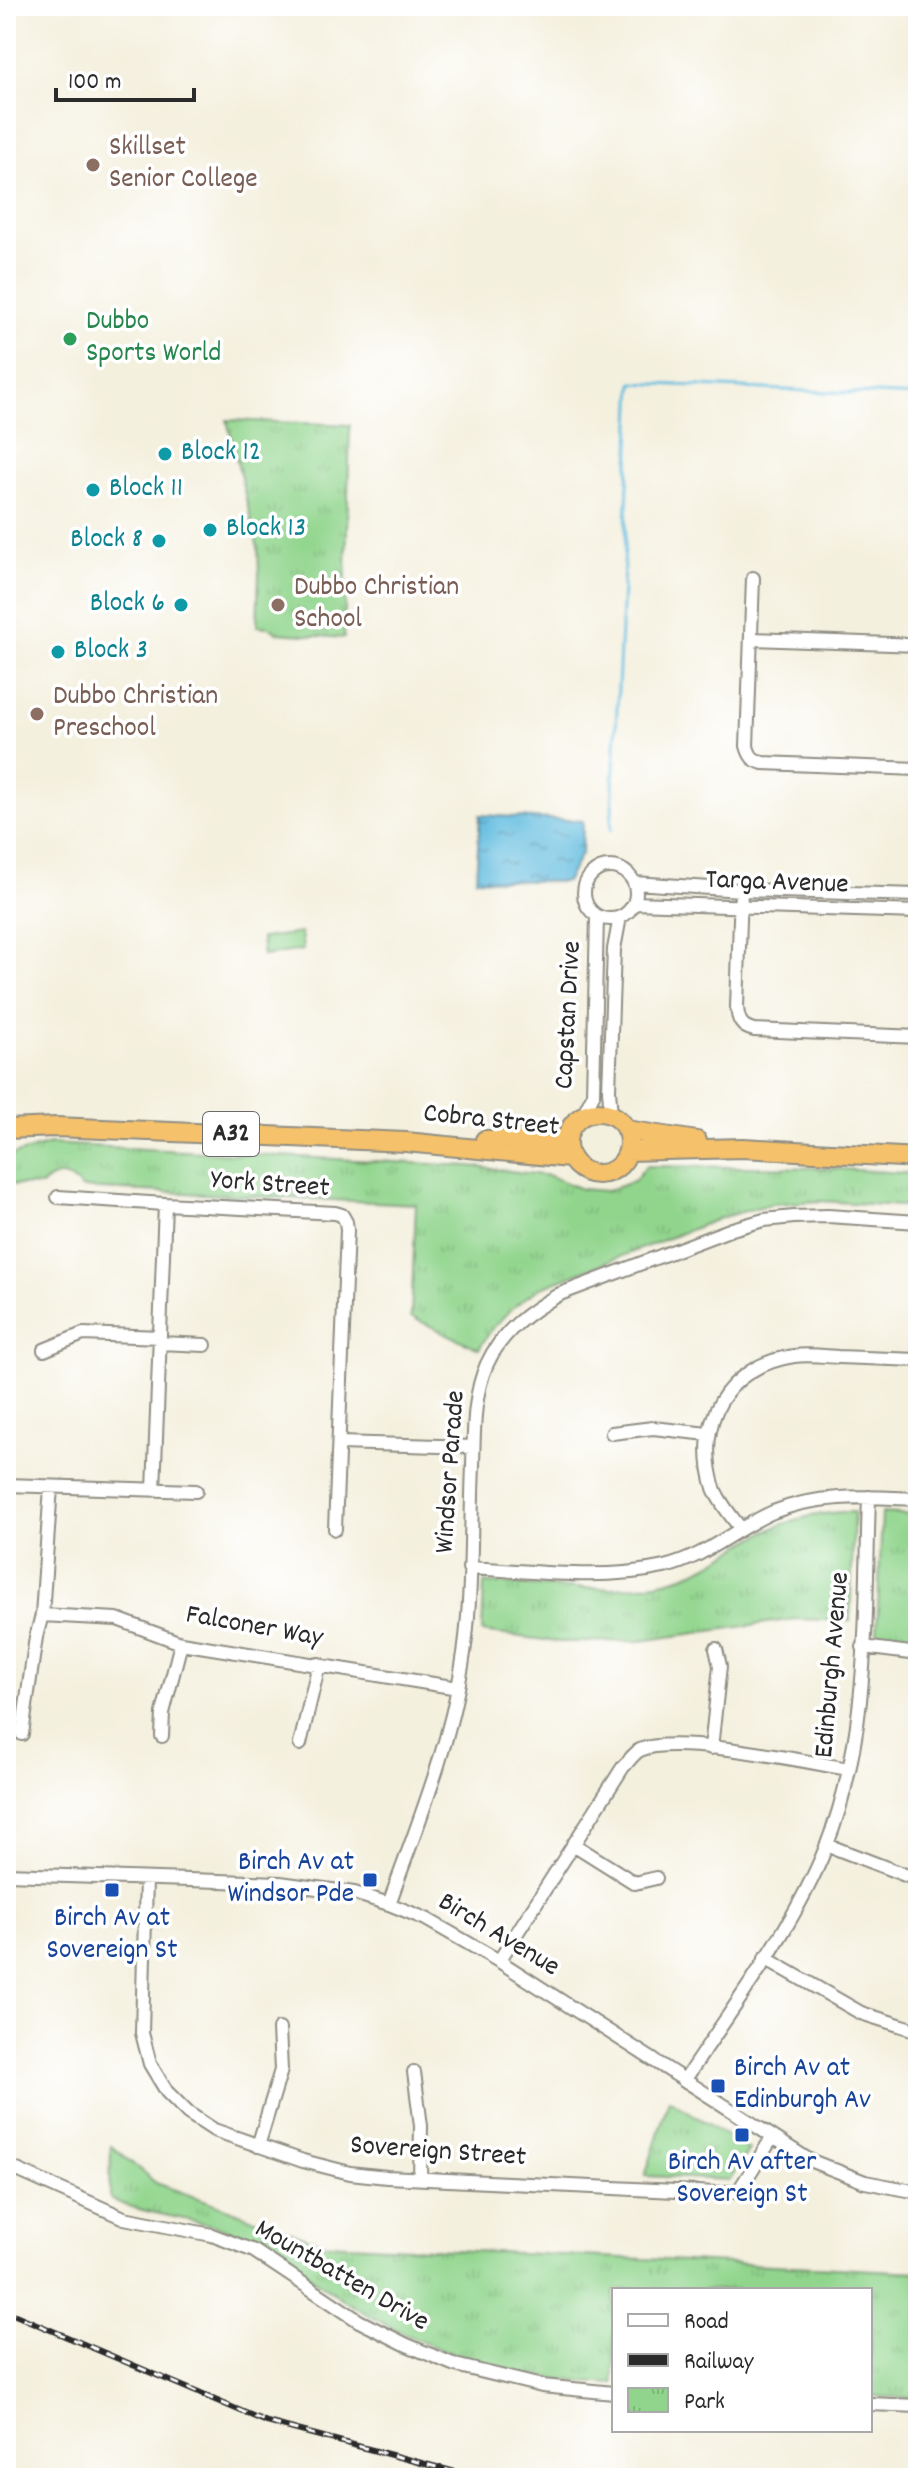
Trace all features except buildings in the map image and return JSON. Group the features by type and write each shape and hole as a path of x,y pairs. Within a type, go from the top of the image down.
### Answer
{"highway":[{"path":"570,1158 566,1139 569,1129 583,1115 592,1112 611,1115 620,1121 629,1141 628,1151 743,1148 918,1158"},
{"name":"Cobra Street","path":"6,1117 56,1127"},
{"name":"Cobra Street","path":"6,1129 56,1127 406,1142 570,1158"},
{"path":"626,1130 743,1148"},
{"name":"Cobra Street","path":"406,1142 566,1139"},
{"name":"A32","path":"570,1158 586,1172 607,1173 624,1161 628,1151"}],"street":[{"path":"753,578 747,746 754,760 763,763 918,769"},
{"path":"752,639 918,645"},
{"path":"612,867 626,872 634,883 634,903 620,917 597,916 584,900 584,885 598,869 612,867"},
{"name":"Targa Avenue","path":"634,883 741,890 918,895"},
{"path":"741,890 737,1007 740,1022 745,1028 918,1037"},
{"name":"Targa Avenue","path":"634,903 918,912"},
{"name":"Capstan Drive","path":"583,1115 593,1095 597,916"},
{"name":"Capstan Drive","path":"611,1115 609,1090 614,949 620,917"},
{"path":"58,1197 165,1204 154,1490"},
{"name":"York Street","path":"165,1204 327,1212 342,1215 346,1222 335,1529"},
{"name":"Windsor Parade","path":"389,1904 442,1754 458,1688 467,1628 477,1400 487,1364 499,1344 516,1323 560,1294 732,1229 764,1220 794,1217 918,1222"},
{"path":"44,1350 83,1334 205,1345"},
{"path":"741,1529 715,1491 708,1464 708,1434 715,1411 741,1378 762,1363 797,1355 918,1360"},
{"path":"612,1433 653,1428 708,1434"},
{"path":"339,1443 473,1447"},
{"path":"6,1485 196,1491"},
{"path":"22,1734 42,1615 51,1487"},
{"path":"469,1568 599,1574 636,1572 695,1556 741,1529 802,1502 835,1497 918,1499"},
{"name":"Edinburgh Avenue","path":"684,2081 804,1895 827,1845 849,1769 860,1702 869,1497"},
{"name":"Falconer Way","path":"42,1615 117,1619 181,1643 458,1688"},
{"path":"162,1736 163,1713 181,1643"},
{"path":"863,1647 918,1654"},
{"path":"711,1748 720,1666 716,1649"},
{"path":"300,1744 319,1664"},
{"path":"499,1961 623,1767 639,1751 664,1745 711,1748 849,1769"},
{"path":"573,1844 635,1883 656,1878"},
{"path":"827,1845 918,1880"},
{"name":"Birch Avenue","path":"6,1874 280,1883 354,1893 389,1904 426,1919 499,1961 772,2138 836,2172 865,2182 918,2192"},
{"name":"Sovereign Street","path":"146,1879 142,2033 150,2064 167,2092 188,2113 214,2130 303,2161 350,2173 729,2193 736,2191 749,2177 772,2138"},
{"path":"765,1958 861,2013 918,2031"},
{"path":"258,2146 281,2070 279,2029"},
{"path":"414,2072 421,2126 420,2179"},
{"name":"Mountbatten Drive","path":"6,2165 124,2218 212,2235 254,2251 359,2321 455,2365 542,2386 612,2393"},
{"path":"872,2404 918,2406"}],"green space":[{"path":"227,420 350,425 344,638 277,633 269,627 257,626 258,548"},
{"path":"301,933 303,950 263,956 261,938"},
{"path":"50,1144 469,1166 550,1176 581,1189 607,1191 634,1181 646,1166 826,1168 918,1174 918,1207 820,1201 771,1204 723,1217 544,1286 507,1313 479,1349 411,1317 416,1204 81,1188 72,1179 61,1176 51,1178 41,1186 6,1184 6,1157"},
{"path":"854,1512 850,1621 795,1619 640,1641 560,1642 482,1632 484,1583 579,1588 651,1584 698,1570 783,1524"},
{"path":"882,1513 918,1515 918,1643 883,1639 877,1632"},
{"path":"669,2099 749,2150 730,2180 645,2176"},
{"path":"111,2146 156,2183 326,2244 918,2272 918,2398 872,2396 872,2288 612,2288 612,2384 580,2382 512,2370 446,2351 383,2323 251,2239 216,2226 145,2211 110,2199"}],"water":[{"path":"480,815 583,821 582,852 566,882 476,879"}],"waterway":[{"path":"611,830 633,383 918,396"}],"railway":[{"path":"6,2311 267,2422 478,2478"}],"place":[{"name":"Skillset Senior College","path":"93,165"},
{"name":"Dubbo Sports World","path":"70,339"},
{"name":"Block 12","path":"165,454"},
{"name":"Block 11","path":"93,490"},
{"name":"Block 13","path":"210,530"},
{"name":"Block 8","path":"159,541"},
{"name":"Block 6","path":"181,605"},
{"name":"Dubbo Christian School","path":"278,605"},
{"name":"Block 3","path":"58,652"},
{"name":"Dubbo Christian Preschool","path":"37,714"},
{"name":"Birch Av at Windsor Pde","path":"370,1880"},
{"name":"Birch Av at Sovereign St","path":"112,1890"},
{"name":"Birch Av at Edinburgh Av","path":"718,2086"},
{"name":"Birch Av after Sovereign St","path":"742,2135"}]}
